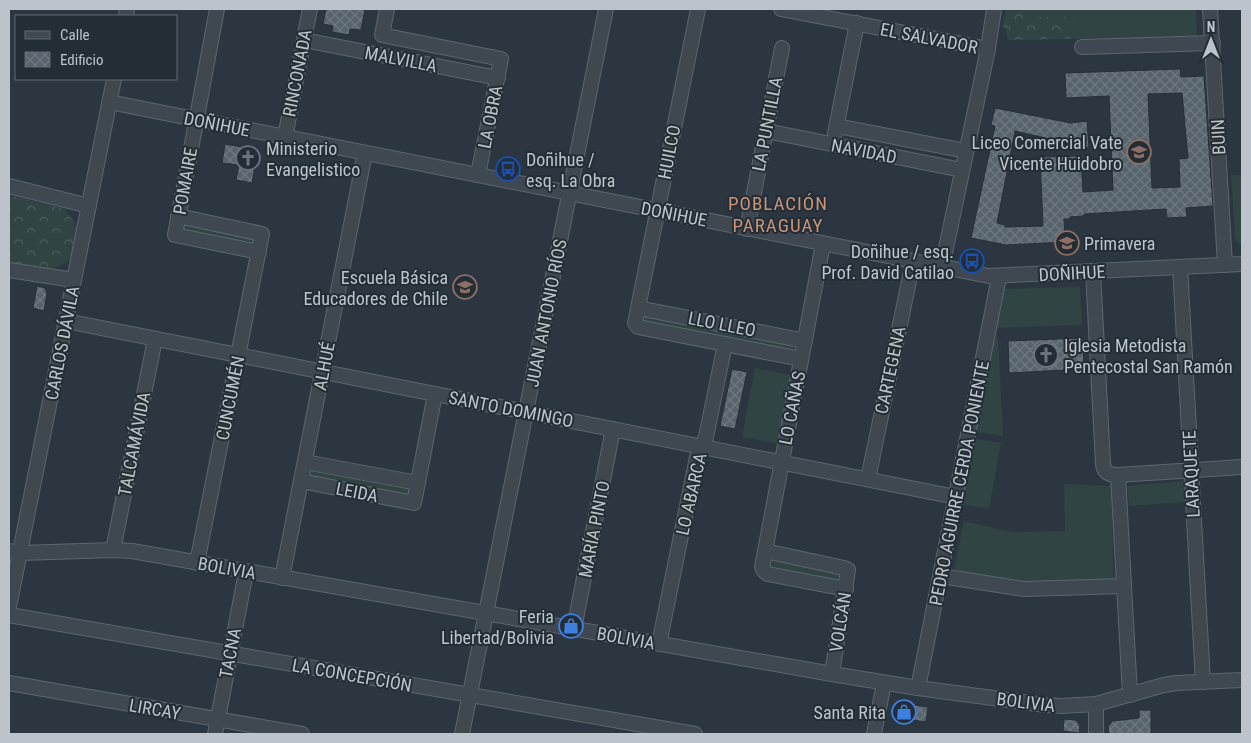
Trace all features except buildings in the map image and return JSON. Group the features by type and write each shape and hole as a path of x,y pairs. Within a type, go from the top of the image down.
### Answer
{"street":[{"name":"POMAIRE","path":"218,9 175,235 259,252"},
{"name":"RINCONADA","path":"285,137 310,9"},
{"name":"MALVILLA","path":"387,9 382,35 501,59"},
{"name":"JUAN ANTONIO RÍOS","path":"462,734 606,9"},
{"name":"HUILCO","path":"636,325 698,9"},
{"name":"EL SALVADOR","path":"782,9 821,12 858,24 988,49"},
{"path":"942,267 988,49 994,9"},
{"name":"BUIN","path":"1210,9 1225,265"},
{"path":"833,145 858,24"},
{"name":"MALVILLA","path":"304,40 498,78"},
{"path":"1082,47 1213,43"},
{"name":"LA PUNTILLA","path":"747,229 782,48"},
{"name":"LA OBRA","path":"478,175 501,59"},
{"name":"CARLOS DÁVILA","path":"9,607 14,552 66,321 114,80"},
{"name":"DOÑIHUE","path":"109,102 988,276 1242,264"},
{"name":"NAVIDAD","path":"837,126 966,151"},
{"name":"NAVIDAD","path":"766,131 962,170"},
{"name":"ALHUÉ","path":"282,578 365,153"},
{"path":"9,186 89,206"},
{"name":"CUNCUMÉN","path":"178,216 262,234 197,563"},
{"name":"LO CAÑAS","path":"823,244 762,567 768,574 846,589"},
{"name":"CARTEGENA","path":"868,480 913,262"},
{"name":"LARAQUETE","path":"1180,267 1203,682"},
{"path":"9,270 74,280"},
{"path":"1094,271 1103,464 1112,473 1124,586 1130,696"},
{"name":"PEDRO AGUIRRE CERDA PONIENTE","path":"918,688 998,277"},
{"name":"LLO LLEO","path":"638,308 805,341"},
{"name":"SANTO DOMINGO","path":"66,321 956,497"},
{"name":"LLO LLEO","path":"636,325 801,359"},
{"name":"TALCAMÁVIDA","path":"113,550 155,339"},
{"name":"LO ABARCA","path":"659,644 697,458 706,437 725,344"},
{"path":"418,483 435,394"},
{"name":"MARÍA PINTO","path":"574,629 614,429"},
{"name":"LEIDA","path":"301,481 414,503 418,483 305,462"},
{"path":"1112,473 1242,467"},
{"name":"BOLIVIA","path":"14,552 132,551 884,683 1045,705 1096,704 1164,685 1242,680"},
{"name":"VOLCÁN","path":"765,551 848,570 832,674"},
{"name":"TACNA","path":"215,734 246,572"},
{"path":"940,576 1024,589 1124,586"},
{"name":"LA CONCEPCIÓN","path":"9,615 695,734"},
{"name":"LIRCAY","path":"9,683 302,734"},
{"path":"874,734 884,683"},
{"path":"1096,704 1096,734"}],"green space":[{"path":"1006,9 1196,9 1197,37 1008,40 1006,29 1003,27"},
{"path":"1006,9 1039,9 1039,17 1076,18 1076,23 1070,24 1070,39 1008,40 1006,29 1003,27"},
{"path":"1231,175 1242,175 1242,246 1235,239"},
{"path":"9,195 65,209 78,228 72,259 50,271 9,263"},
{"path":"181,221 258,236 256,248 178,233"},
{"path":"1080,287 1082,325 993,328 998,289"},
{"path":"641,311 795,341 793,354 639,323"},
{"path":"991,337 998,337 1003,436 974,432"},
{"path":"755,368 792,375 779,444 742,437"},
{"path":"970,438 1001,443 989,509 959,504"},
{"path":"312,467 410,486 408,498 309,480"},
{"path":"1184,481 1185,502 1129,506 1127,486"},
{"path":"1064,484 1111,486 1114,587 1025,590 953,576 964,521 1012,532 1065,531"},
{"path":"771,557 842,570 840,583 769,569 767,559"}],"place":[{"name":"Liceo Comercial Vate Vicente Huidobro","path":"1139,152"},
{"name":"Ministerio Evangelistico","path":"248,158"},
{"name":"Doñihue / esq. La Obra","path":"508,169"},
{"name":"Primavera","path":"1067,243"},
{"name":"Doñihue / esq. Prof. David Catilao","path":"972,261"},
{"name":"Escuela Básica Educadores de Chile","path":"465,287"},
{"name":"Iglesia Metodista Pentecostal San Ramón","path":"1046,355"},
{"name":"Feria Libertad/Bolivia","path":"571,626"},
{"name":"Santa Rita","path":"904,712"}],"district":[{"name":"POBLACIÓN PARAGUAY","path":"778,214"}]}
